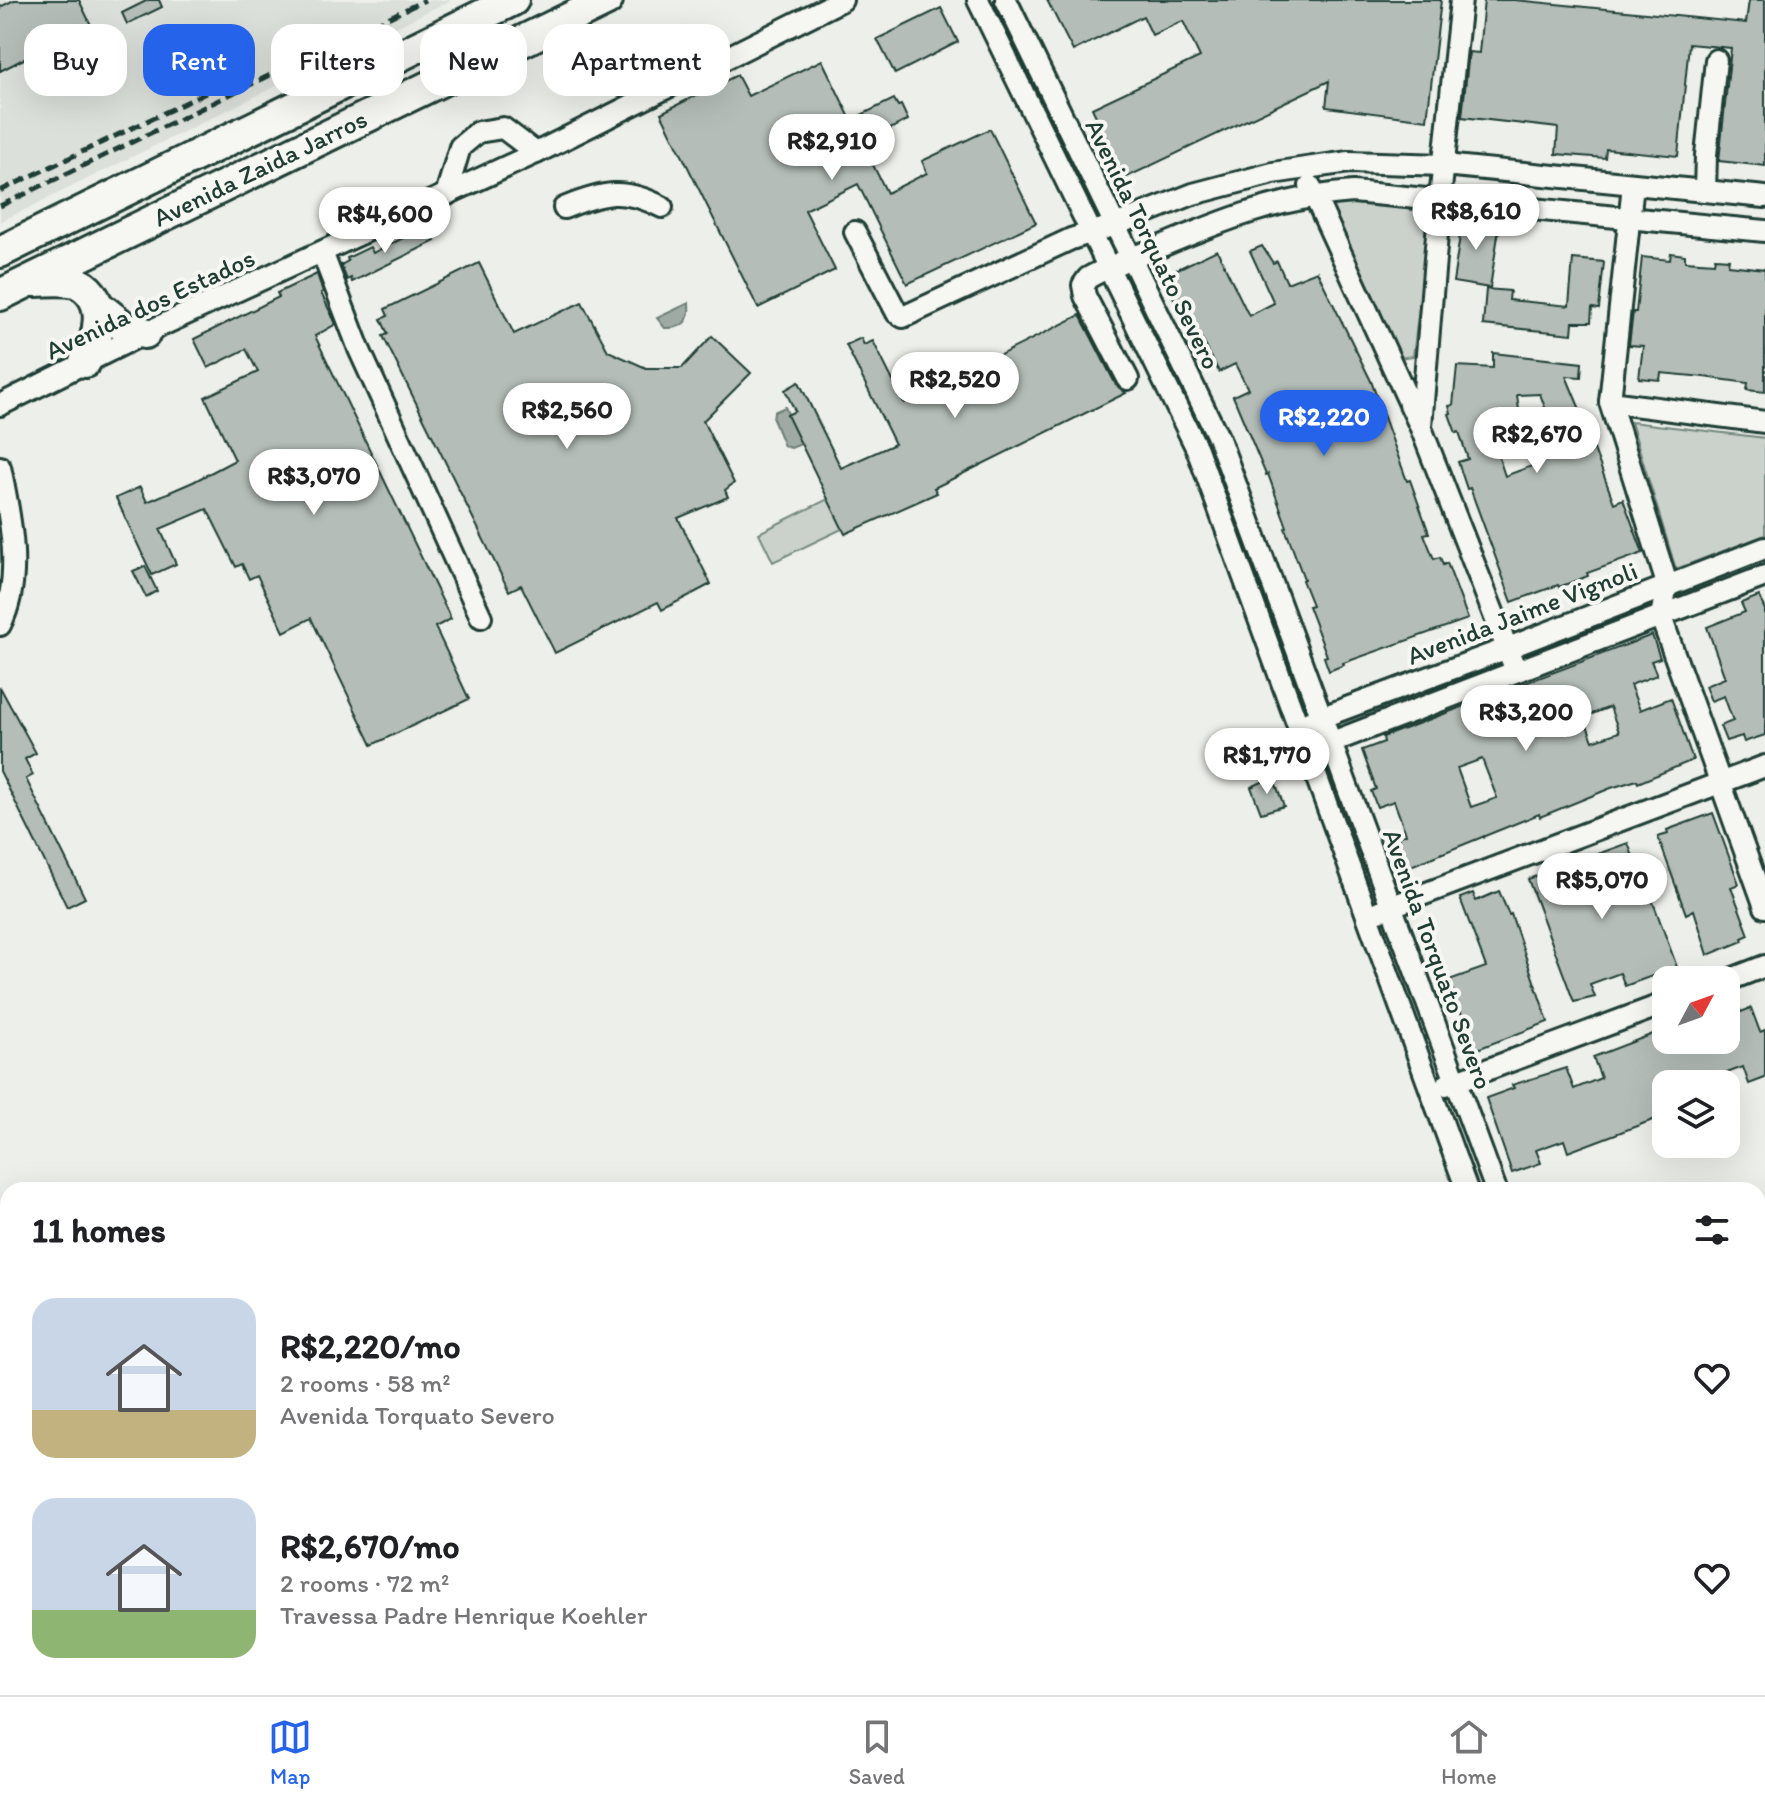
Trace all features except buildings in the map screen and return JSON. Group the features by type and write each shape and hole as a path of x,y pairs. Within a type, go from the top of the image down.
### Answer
{"highway":[{"name":"Avenida Zaida Jarros","path":"0,252 513,0"},
{"name":"Avenida Zaida Jarros","path":"0,295 607,0"},
{"path":"28,281 76,282 90,291 98,306 128,330 145,333"},
{"path":"85,362 95,345 99,327 98,306"}],"street":[{"name":"Avenida dos Estados","path":"0,405 145,333 536,153 842,0"},
{"name":"Avenida Torquato Severo","path":"978,0 1197,449 1464,1182"},
{"name":"Avenida Torquato Severo","path":"1006,0 1219,439 1493,1182"},
{"path":"1421,428 1461,0"},
{"path":"1705,191 1716,60"},
{"path":"1024,94 1047,85"},
{"path":"446,195 460,147 478,132 503,128 536,153"},
{"path":"855,232 897,313 903,317 1071,239 1193,194 1273,173 1349,162 1444,165 1765,197"},
{"path":"1306,168 1312,195 1421,428 1516,671"},
{"path":"1633,184 1610,402 1667,584 1661,617 1765,907"},
{"path":"1128,379 1085,296 1083,285 1088,278 1209,226 1285,201 1312,195 1353,192 1765,231"},
{"path":"564,208 596,195 613,193 631,194 662,207"},
{"path":"322,252 359,349 481,617"},
{"path":"1610,402 1765,422"},
{"path":"0,467 8,506 12,561 9,605 0,625"},
{"name":"Avenida Jaime Vignoli","path":"1298,726 1765,548"},
{"path":"1245,579 1268,572"},
{"name":"Avenida Jaime Vignoli","path":"1308,751 1765,576"},
{"path":"1367,915 1765,766"},
{"path":"1740,976 1765,966"},
{"path":"1431,1090 1652,1008"}],"shaded area":[{"path":"0,0 451,0 402,24 271,24 271,89 0,222"},
{"path":"1325,197 1432,204 1413,356 1398,358"},
{"path":"689,303 687,319 677,327 665,328 657,318"},
{"path":"785,407 801,444 791,448 784,446 773,419 774,412"},
{"path":"1631,422 1765,438 1765,535 1676,569"},
{"path":"832,497 846,527 773,562 759,533"}],"railway":[{"path":"0,206 425,0"},
{"path":"0,191 199,96"}]}
